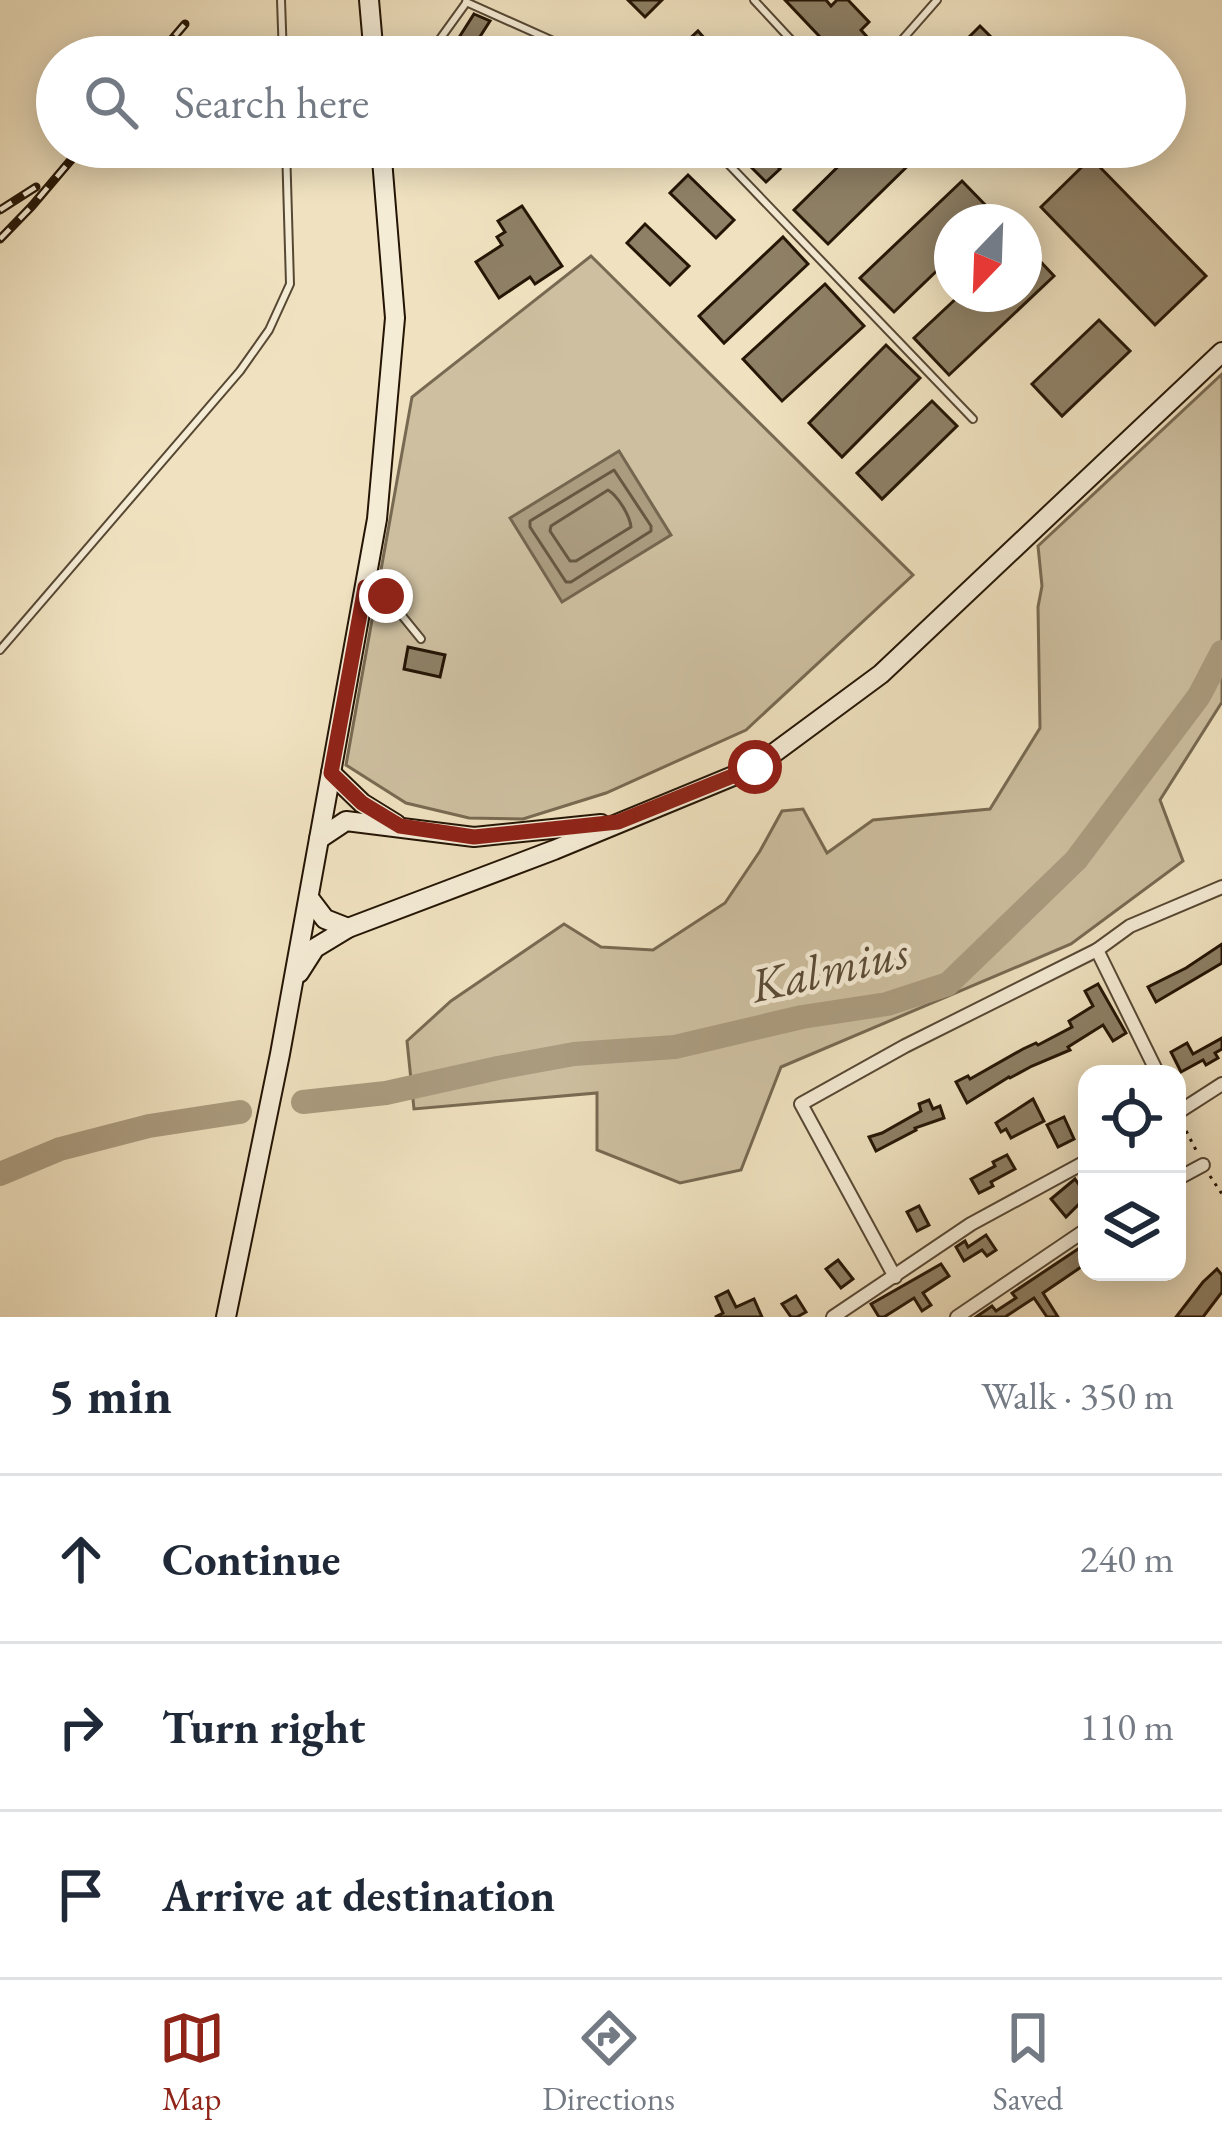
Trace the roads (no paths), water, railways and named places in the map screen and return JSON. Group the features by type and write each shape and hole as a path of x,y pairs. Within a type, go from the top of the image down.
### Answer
{"street":[{"path":"369,0 372,36"},
{"path":"226,1317 309,898 377,519 395,318 383,168"},
{"path":"293,982 316,948 348,928 755,767 880,674 1222,352"},
{"path":"331,773 362,803 400,826"},
{"path":"319,839 346,821 474,837 618,822"},
{"path":"895,1277 801,1104 1097,950 1130,926 1222,887"},
{"path":"309,898 325,920 348,928"},
{"path":"1097,950 1154,1065"},
{"path":"1186,1107 1222,1084"},
{"path":"1186,1174 1203,1165"},
{"path":"833,1317 971,1224 1078,1166"},
{"path":"957,1317 1078,1235"}],"lane":[{"path":"281,0 282,36"},
{"path":"754,0 787,36"},
{"path":"906,36 938,0"},
{"path":"442,36 467,1 543,36"},
{"path":"0,650 240,371 269,330 290,284 287,168"},
{"path":"732,168 973,419"},
{"path":"365,587 386,596 421,639"}],"water":[{"path":"619,451 671,535 562,602 510,518"}],"waterway":[{"name":"Kalmius","path":"303,1102 386,1093 574,1054 675,1047 802,1017 887,1004 948,984 1076,860 1199,696 1222,652"},
{"name":"Kalmius","path":"0,1174 60,1149 149,1126 240,1112"}],"railway":[{"path":"175,36 185,24"},
{"path":"0,239 64,168"},
{"path":"0,210 36,187"}]}
